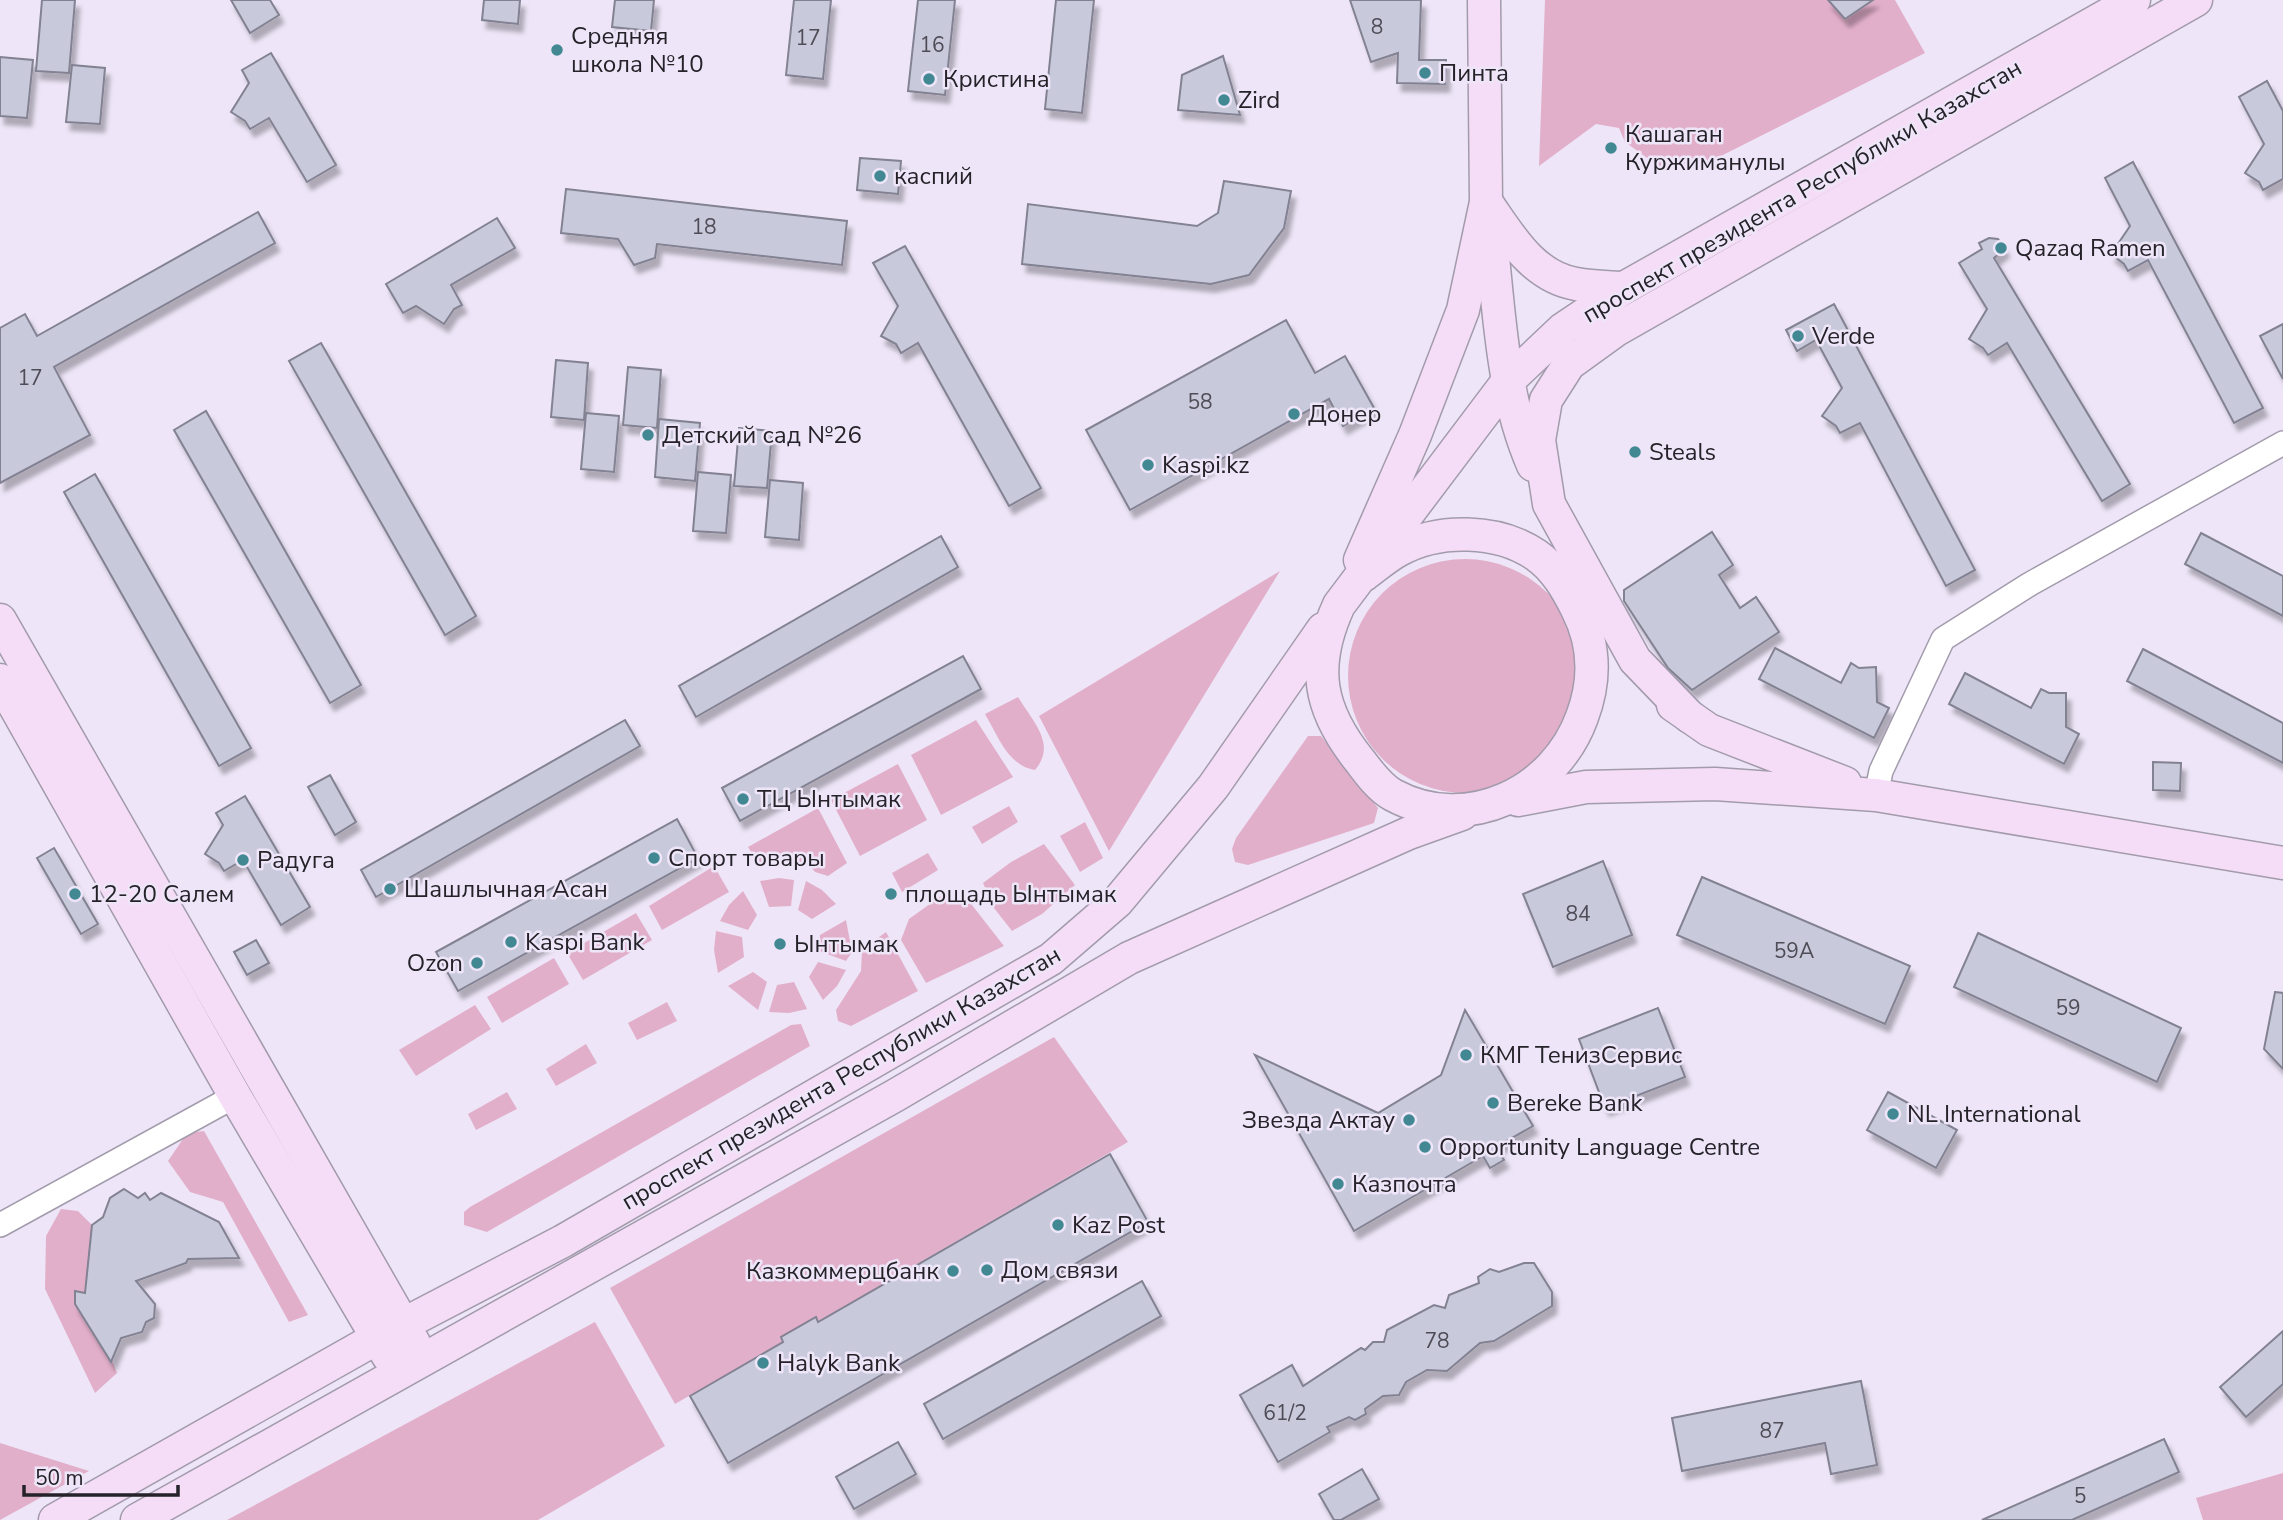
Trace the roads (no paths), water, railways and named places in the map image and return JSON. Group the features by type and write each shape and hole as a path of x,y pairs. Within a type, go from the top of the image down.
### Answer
{"main road":[{"path":"137,1520 896,1095 1129,958 1409,833 1517,795 1542,778 1562,756 1577,730 1587,703 1592,672 1588,634 1549,504 1525,446 1508,382 1486,202 1484,0"},
{"name":"проспект президента Республики Казахстан","path":"1364,575 1508,382 1563,330 1625,288 2134,0"},
{"name":"проспект президента Республики Казахстан","path":"1549,504 1539,440 1546,400 1569,364 1616,330 2196,0"},
{"path":"1486,202 1517,246 1538,268 1573,284 1625,288"},
{"path":"1486,202 1463,310 1415,435 1326,633 1321,658 1322,687 1331,716 1344,741 1390,794 1415,805 1445,810 1482,808 1586,788 1714,784 1875,794 2283,863"},
{"path":"1549,504 1635,660 1690,717"},
{"path":"1341,602 1364,575 1399,550 1421,541 1472,535 1502,540 1536,555 1558,576 1588,634 1709,730 1875,794"},
{"name":"проспект президента Республики Казахстан","path":"54,1520 391,1331 563,1241 1051,960 1117,902 1213,787 1341,602"},
{"path":"0,620 410,1366"},
{"path":"0,680 234,1096 391,1331"},
{"path":"563,1241 579,1271"}],"street":[{"path":"1875,794 1881,771 1943,639 2030,584 2207,488 2283,443"},
{"path":"0,1225 234,1096"}],"place":[{"name":"Средняя школа №10","path":"557,50"},
{"name":"Пинта","path":"1425,73"},
{"name":"Кристина","path":"929,79"},
{"name":"Zird","path":"1224,100"},
{"name":"Кашаган Куржиманулы","path":"1611,148"},
{"name":"каспий","path":"880,176"},
{"name":"Qazaq Ramen","path":"2001,248"},
{"name":"Verde","path":"1798,336"},
{"name":"Донер","path":"1294,414"},
{"name":"Детский сад №26","path":"648,435"},
{"name":"Steals","path":"1635,452"},
{"name":"Kaspi.kz","path":"1148,465"},
{"name":"ТЦ Ынтымак","path":"743,799"},
{"name":"Спорт товары","path":"654,858"},
{"name":"Радуга","path":"243,860"},
{"name":"Шашлычная Асан","path":"390,889"},
{"name":"12-20 Салем","path":"75,894"},
{"name":"площадь Ынтымак","path":"891,894"},
{"name":"Kaspi Bank","path":"511,942"},
{"name":"Ынтымак","path":"780,944"},
{"name":"Ozon","path":"477,963"},
{"name":"КМГ ТенизСервис","path":"1466,1055"},
{"name":"Bereke Bank","path":"1493,1103"},
{"name":"NL International","path":"1893,1114"},
{"name":"Звезда Актау","path":"1409,1120"},
{"name":"Opportunity Language Centre","path":"1425,1147"},
{"name":"Казпочта","path":"1338,1184"},
{"name":"Kaz Post","path":"1058,1225"},
{"name":"Дом связи","path":"987,1270"},
{"name":"Казкоммерцбанк","path":"953,1271"},
{"name":"Halyk Bank","path":"763,1363"}]}
